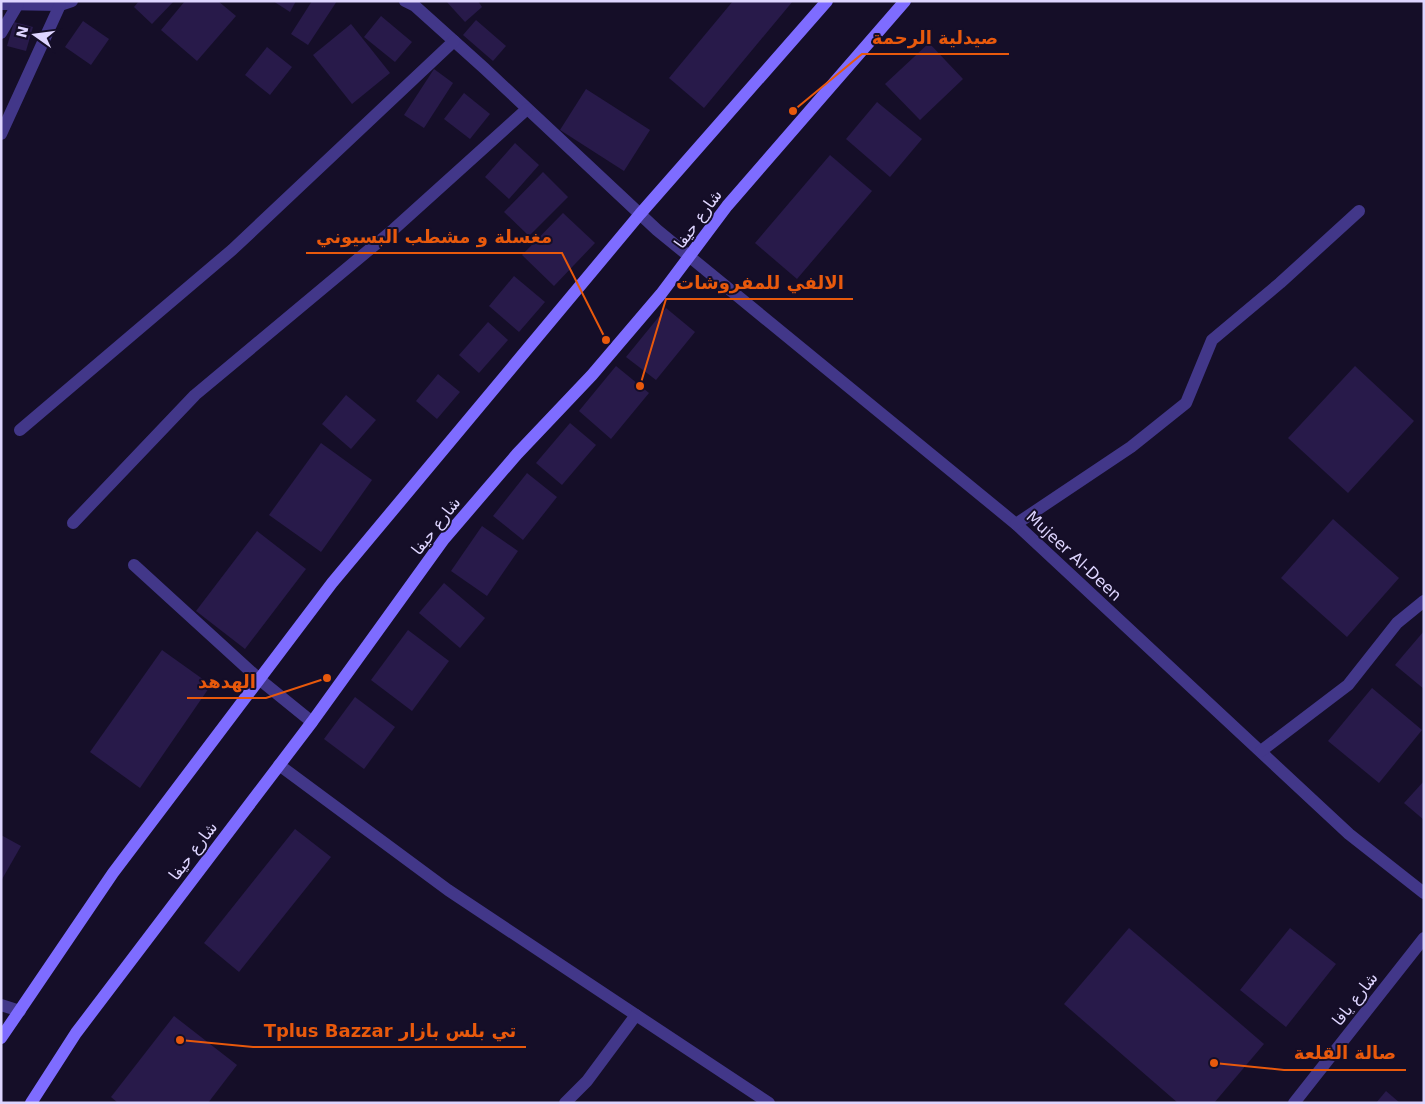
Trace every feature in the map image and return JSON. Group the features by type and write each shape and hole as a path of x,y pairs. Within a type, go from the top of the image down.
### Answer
{"main road":[{"path":"1,1038 113,873 332,583 640,214 827,1"},
{"name":"شارع حيفا","path":"31,1103 76,1033 312,722 444,539 517,454 592,375 689,259 727,206 904,1"}],"street":[{"path":"1,4 60,5 72,1"},
{"name":"Mujeer Al-Deen","path":"405,1 415,6 454,41 689,259 1016,524 1349,834 1424,893"},
{"path":"1,33 18,4"},
{"path":"1,134 60,5"},
{"path":"20,430 232,250 454,41"},
{"path":"74,523 195,395 394,229 527,109"},
{"path":"1016,524 1131,447 1186,404 1212,340 1280,283 1359,211"},
{"path":"134,565 259,680 312,722"},
{"path":"1261,751 1348,685 1397,623 1424,601"},
{"path":"278,765 448,890 769,1103"},
{"name":"شارع يافا","path":"1294,1103 1424,938"},
{"path":"1,1005 20,1011"},
{"path":"566,1103 587,1081 636,1015"}],"building":[{"path":"139,1 174,1 152,24 134,7"},
{"path":"185,1 218,1 236,16 197,61 161,30"},
{"path":"273,1 296,1 290,12"},
{"path":"312,1 337,1 308,45 291,34"},
{"path":"446,1 478,1 482,7 465,22"},
{"path":"733,1 793,1 704,108 669,78"},
{"path":"381,16 412,42 395,62 364,37"},
{"path":"476,20 506,46 493,61 463,35"},
{"path":"83,21 109,39 91,65 65,47"},
{"path":"14,22 33,27 26,51 7,46"},
{"path":"351,24 390,73 352,104 313,55"},
{"path":"929,43 963,79 920,120 885,84"},
{"path":"267,47 292,67 270,95 245,75"},
{"path":"434,69 453,83 424,128 404,115"},
{"path":"586,89 650,130 624,171 560,130"},
{"path":"464,93 490,114 470,139 444,119"},
{"path":"877,102 922,139 890,177 846,139"},
{"path":"515,143 539,165 509,199 485,177"},
{"path":"830,155 872,191 797,279 755,243"},
{"path":"543,172 568,197 529,236 504,212"},
{"path":"563,213 595,243 554,286 522,255"},
{"path":"514,276 545,302 519,332 489,306"},
{"path":"666,308 695,332 656,380 626,357"},
{"path":"488,322 508,340 479,373 459,355"},
{"path":"616,366 649,393 611,439 579,411"},
{"path":"1355,366 1414,421 1348,493 1288,438"},
{"path":"438,374 460,392 437,419 416,401"},
{"path":"346,395 376,420 351,449 322,424"},
{"path":"570,423 596,445 562,485 536,463"},
{"path":"321,443 372,480 321,552 269,515"},
{"path":"527,473 557,497 523,540 493,516"},
{"path":"1333,519 1399,578 1347,637 1281,578"},
{"path":"482,526 518,551 487,596 451,571"},
{"path":"257,531 306,569 245,649 196,611"},
{"path":"444,583 485,618 460,648 419,613"},
{"path":"408,630 449,661 412,711 371,680"},
{"path":"1424,631 1424,689 1395,665"},
{"path":"162,650 211,685 140,788 90,752"},
{"path":"1372,688 1422,730 1379,783 1328,741"},
{"path":"355,697 395,727 364,769 324,739"},
{"path":"1424,781 1424,820 1404,803"},
{"path":"295,829 331,857 239,972 204,943"},
{"path":"1,835 21,846 1,881"},
{"path":"1129,928 1264,1044 1214,1103 1178,1103 1064,1004"},
{"path":"1290,928 1336,964 1286,1027 1240,990"},
{"path":"174,1016 237,1065 208,1103 118,1103 111,1097"},
{"path":"1386,1091 1400,1103 1376,1103"}],"place":[{"name":"صيدلية الرحمة","path":"793,111"},
{"name":"مغسلة و مشطب البسيوني","path":"606,340"},
{"name":"الالفي للمفروشات","path":"640,386"},
{"name":"الهدهد","path":"327,678"},
{"name":"Tplus Bazzar تي بلس بازار","path":"180,1040"},
{"name":"صالة القلعة","path":"1214,1063"}]}
